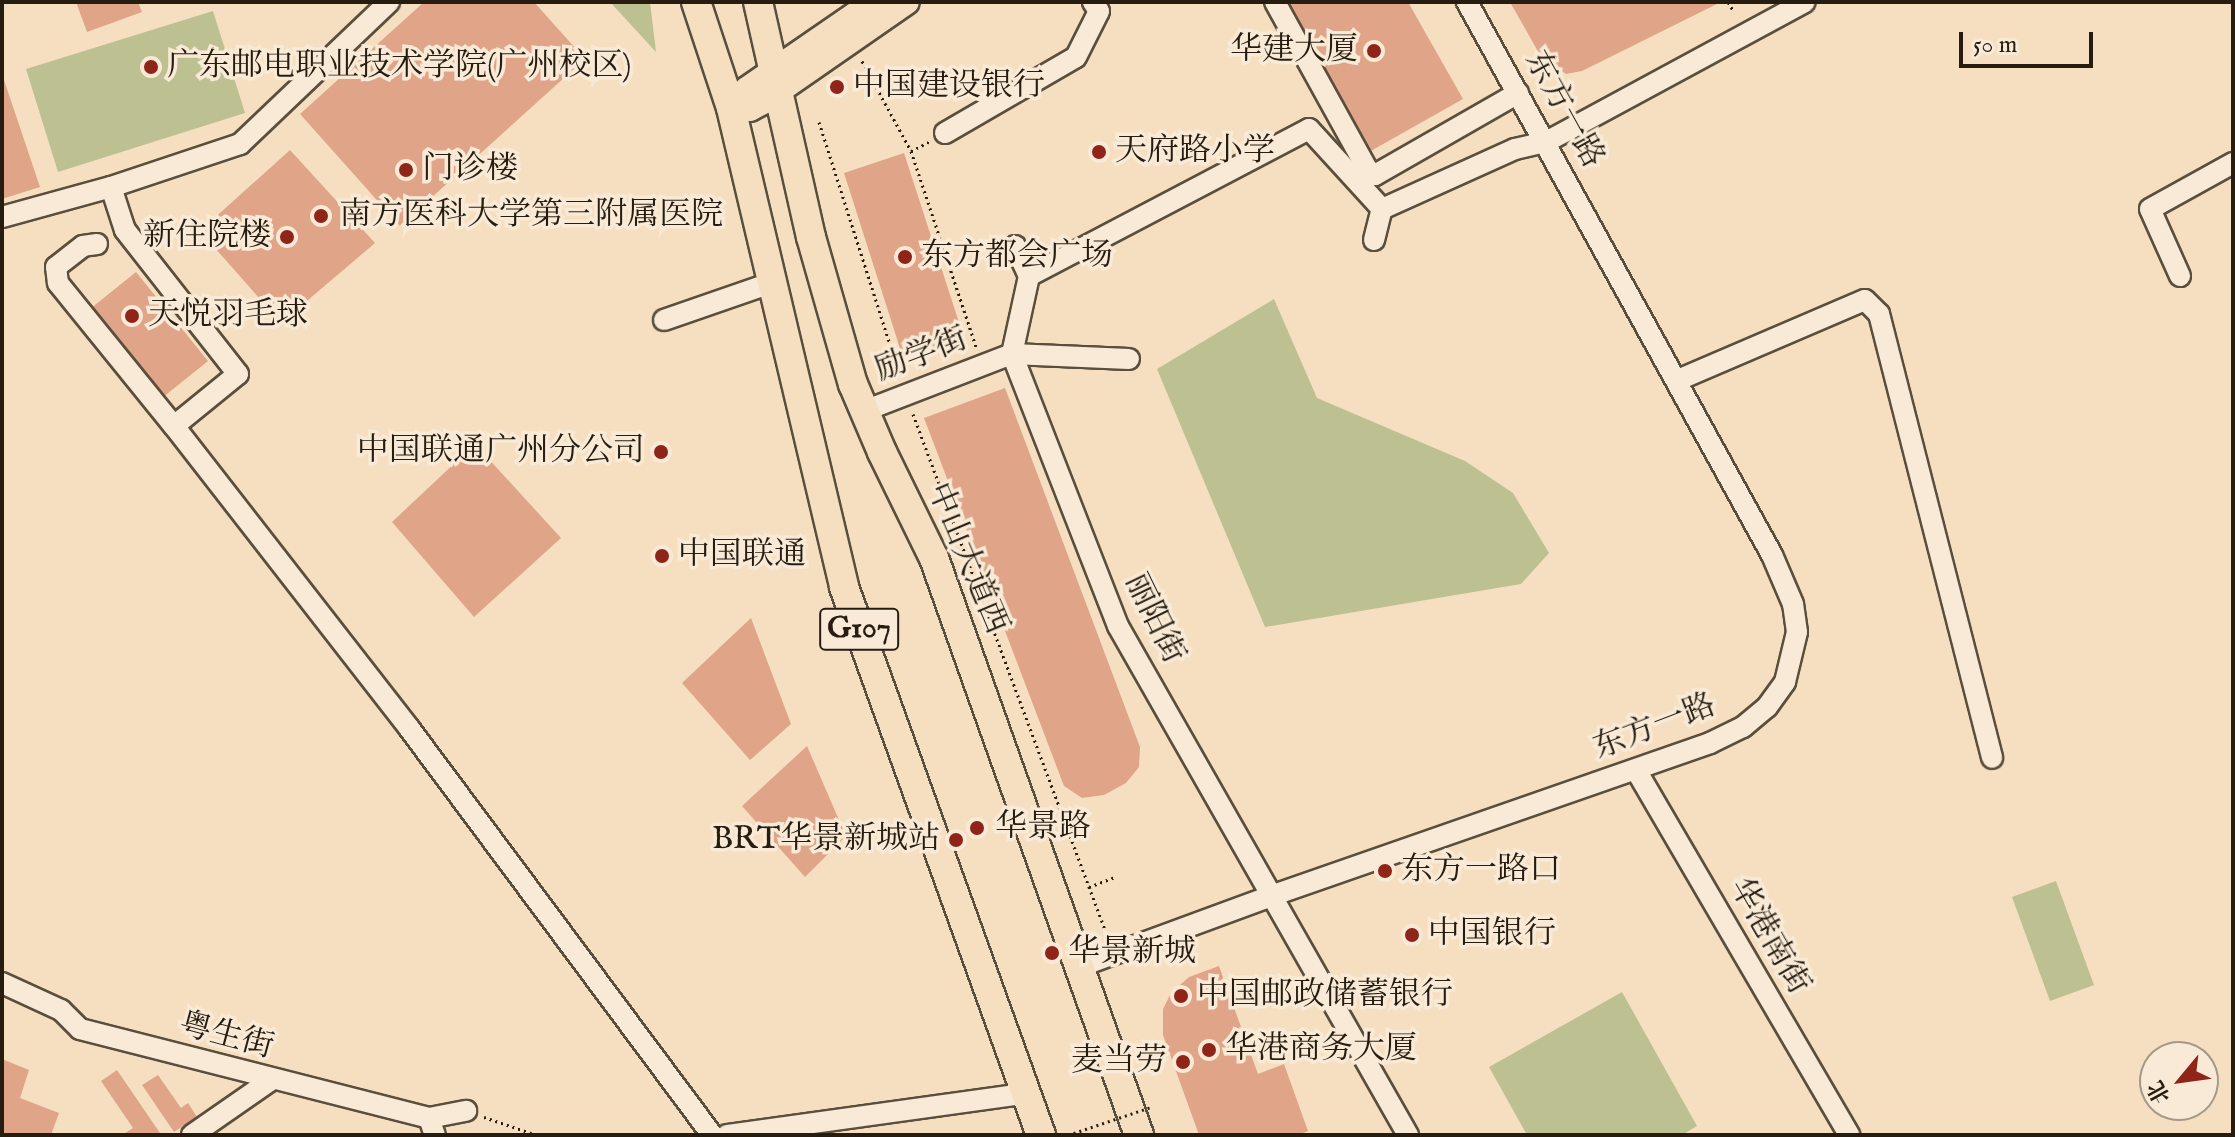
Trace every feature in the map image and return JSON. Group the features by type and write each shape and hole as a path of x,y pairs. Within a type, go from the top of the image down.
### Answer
{"highway":[{"name":"G107","path":"696,2 731,108 844,587 1041,1135"},
{"name":"中山大道西","path":"758,2 774,83 835,324 864,411 934,558 1139,1135"}],"main road":[{"path":"731,108 750,109 774,83 873,2"},
{"path":"774,83 907,2"}],"street":[{"path":"2,217 111,187 240,144 389,2"},
{"path":"945,133 1076,57 1099,11 1093,2"},
{"path":"1275,2 1367,169 1375,175 1518,93"},
{"name":"东方一路","path":"1081,966 1271,896 1710,743 1743,727 1767,707 1785,682 1797,632 1793,604 1772,555 1467,2"},
{"path":"1382,209 1515,149 1546,142 1805,2"},
{"path":"1029,276 1309,129 1382,209"},
{"path":"2180,276 2150,209 2233,163"},
{"path":"111,187 125,230 238,374 174,426"},
{"path":"1374,240 1382,209"},
{"path":"97,244 83,246 56,267 58,283 174,426 409,728 712,1135"},
{"path":"1015,246 1029,276 1007,356 1129,359"},
{"path":"664,320 771,283"},
{"path":"1678,380 1865,300 1879,314 1992,758"},
{"name":"励学街","path":"864,411 1007,356"},
{"name":"丽阳街","path":"1007,356 1118,626 1406,1130"},
{"name":"华港南街","path":"1636,770 1849,1135"},
{"name":"粤生街","path":"2,983 61,1010 80,1029 432,1126"},
{"path":"192,1135 271,1080"},
{"path":"727,1135 1024,1094"},
{"path":"432,1126 466,1111"},
{"path":"1383,1135 1406,1130"}],"path":[{"path":"1728,2 1733,10"},
{"path":"862,61 911,151 982,365"},
{"path":"819,122 906,394 1114,954"},
{"path":"1089,887 1115,877"},
{"path":"1068,1135 1151,1107"},
{"path":"466,1111 537,1135"}],"green space":[{"path":"610,2 650,2 656,52"},
{"path":"213,11 245,113 58,172 26,69"},
{"path":"1274,299 1317,398 1465,461 1513,493 1549,553 1521,584 1265,627 1157,369"},
{"path":"2056,881 2094,985 2050,1001 2012,897"},
{"path":"1622,992 1697,1126 1682,1135 1527,1135 1489,1067"}],"building":[{"path":"76,2 138,2 142,12 87,32"},
{"name":"门诊楼","path":"424,2 534,2 585,59 400,226 300,114"},
{"name":"华建大厦","path":"1284,2 1408,2 1463,99 1369,152"},
{"path":"1510,2 1721,2 1582,71 1566,74 1540,55"},
{"path":"2,74 40,187 2,199"},
{"name":"新住院楼","path":"290,150 375,243 281,323 200,231"},
{"name":"东方都会广场","path":"904,153 965,341 905,364 844,173"},
{"path":"136,272 208,361 162,398 90,309"},
{"path":"1005,388 1140,747 1139,767 1126,783 1104,795 1082,798 1064,786 924,418"},
{"path":"475,444 561,538 474,617 392,522"},
{"path":"751,618 791,724 750,760 682,683"},
{"path":"807,746 846,836 805,877 742,806"},
{"name":"华港商务大厦","path":"1219,966 1258,1074 1284,1064 1308,1131 1298,1135 1199,1135 1163,1035 1163,1009 1171,993 1189,977"},
{"path":"2,1059 29,1070 20,1098 59,1113 51,1135 2,1135"},
{"path":"117,1070 160,1133 157,1135 122,1135 133,1128 101,1081"},
{"path":"158,1075 181,1108 188,1103 197,1117 174,1132 142,1085"}],"place":[{"name":"华建大厦","path":"1374,51"},
{"name":"广东邮电职业技术学院(广州校区)","path":"151,67"},
{"name":"中国建设银行","path":"837,87"},
{"name":"天府路小学","path":"1099,152"},
{"name":"门诊楼","path":"406,170"},
{"name":"南方医科大学第三附属医院","path":"321,216"},
{"name":"新住院楼","path":"287,237"},
{"name":"东方都会广场","path":"905,257"},
{"name":"天悦羽毛球","path":"132,316"},
{"name":"中国联通广州分公司","path":"661,452"},
{"name":"中国联通","path":"662,556"},
{"name":"华景路","path":"977,828"},
{"name":"BRT华景新城站","path":"956,840"},
{"name":"东方一路口","path":"1385,871"},
{"name":"中国银行","path":"1412,935"},
{"name":"华景新城","path":"1052,953"},
{"name":"中国邮政储蓄银行","path":"1181,996"},
{"name":"华港商务大厦","path":"1209,1050"},
{"name":"麦当劳","path":"1183,1062"}]}
